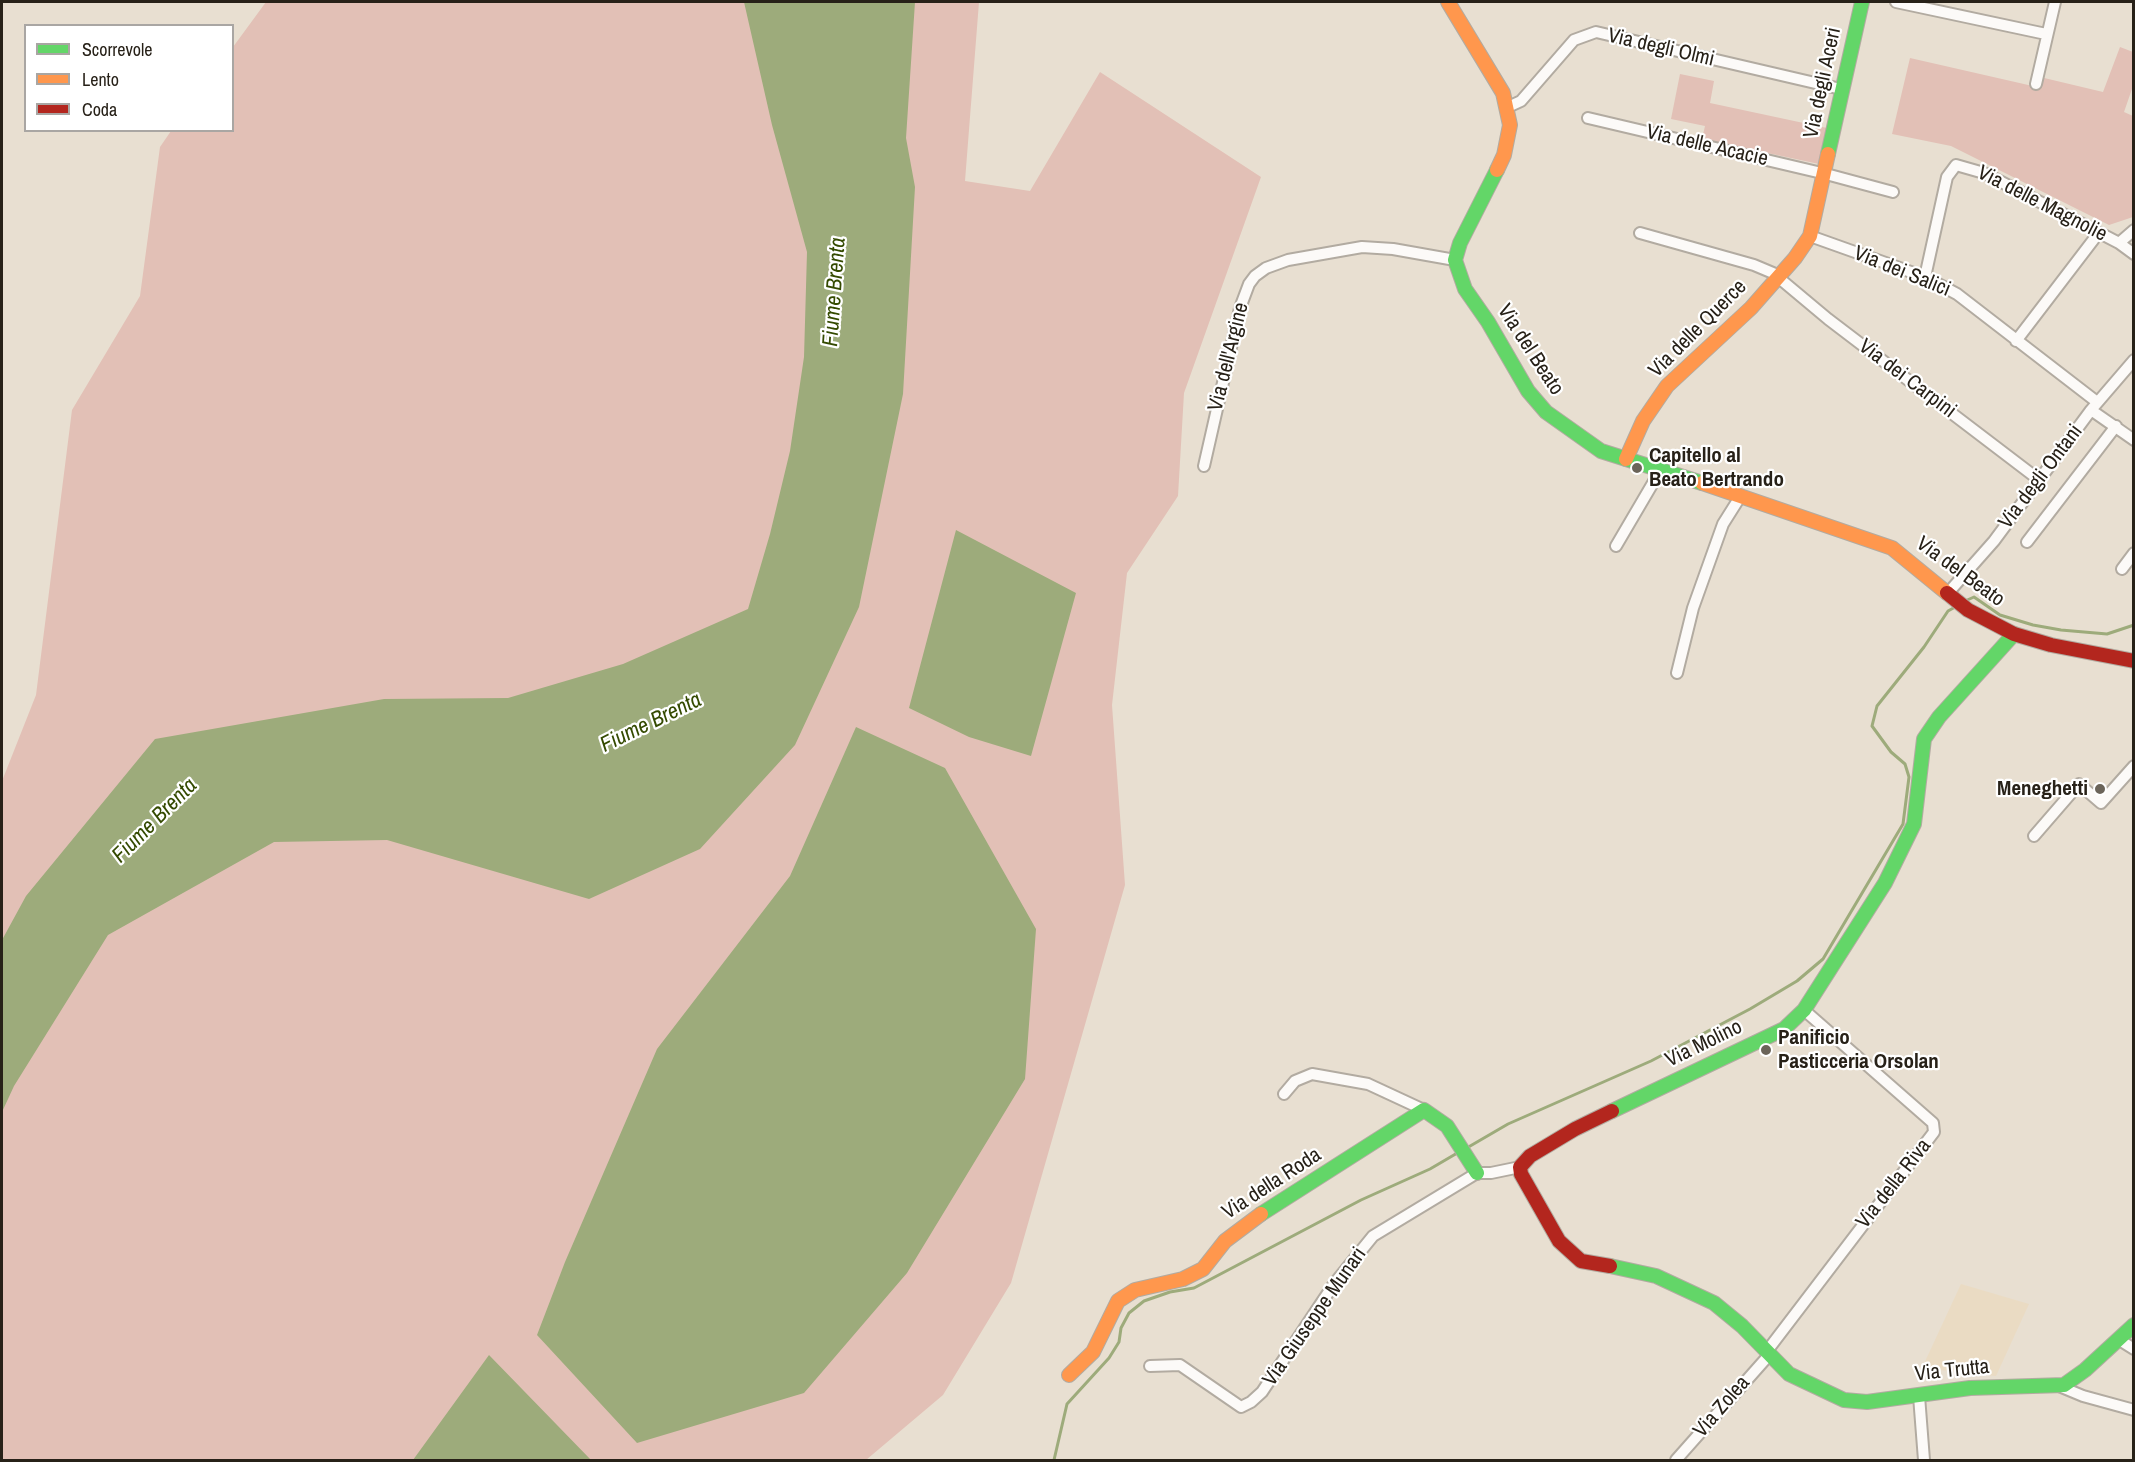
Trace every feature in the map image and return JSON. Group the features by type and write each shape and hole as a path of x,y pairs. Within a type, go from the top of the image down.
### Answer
{"street":[{"path":"1448,2 1503,93 1508,107 1510,125 1504,155 1460,243 1455,260"},
{"name":"Via degli Aceri","path":"1810,236 1826,174 1841,89 1862,2"},
{"path":"1896,2 2046,34"},
{"path":"2036,84 2055,2"},
{"name":"Via degli Olmi","path":"1508,107 1521,101 1574,40 1596,32 1841,89"},
{"name":"Via delle Acacie","path":"1588,118 1826,174"},
{"name":"Via delle Magnolie","path":"1925,277 1947,177 1956,165 1984,173 2119,243 2133,254"},
{"path":"1826,174 1893,192"},
{"path":"2119,243 2133,230"},
{"name":"Via dei Carpini","path":"1640,233 1754,265 1778,277 1828,319 2038,479"},
{"name":"Via delle Querce","path":"1626,459 1643,421 1667,386 1750,308 1810,236"},
{"name":"Via dei Salici","path":"1810,236 1925,277 1957,294 2133,440"},
{"path":"2016,341 2094,239"},
{"name":"Via dell'Argine","path":"1204,466 1240,308 1255,276 1266,268 1287,260 1362,248 1393,249 1455,260"},
{"name":"Via del Beato","path":"1455,260 1465,290 1488,322 1528,391 1546,412 1601,451 1807,517 1892,548 1968,610 2014,634 2050,645 2133,661"},
{"name":"Via degli Ontani","path":"1952,596 2038,479 2133,360"},
{"path":"2027,542 2116,426"},
{"path":"1616,546 1660,471"},
{"path":"1677,673 1693,608 1723,524 1740,497"},
{"path":"2122,568 2133,553"},
{"name":"Via Molino","path":"1520,1167 1530,1156 1585,1123 1784,1029 1804,1010 1885,883 1914,824 1924,739 1939,717 2014,634"},
{"path":"2034,836 2079,784 2101,803 2133,766"},
{"name":"Via della Riva","path":"1768,1353 1934,1132 1933,1123 1804,1010"},
{"path":"1284,1094 1295,1081 1312,1074 1368,1084 1424,1110 1447,1126 1477,1173 1491,1173 1520,1167 1528,1190 1559,1241 1581,1261 1634,1270 1684,1287 1714,1303 1742,1326 1768,1353"},
{"name":"Via della Roda","path":"1069,1375 1093,1353 1108,1328 1118,1301 1135,1290 1183,1279 1203,1269 1225,1241 1251,1221 1424,1110"},
{"name":"Via Giuseppe Munari","path":"1150,1366 1180,1365 1241,1407 1251,1402 1262,1392 1359,1250 1386,1227 1477,1173"},
{"path":"2059,1386 2075,1378 2133,1324"},
{"path":"2118,1339 2133,1349"},
{"name":"Via Trutta","path":"1768,1353 1789,1374 1844,1400 1867,1402 1970,1388 2059,1386"},
{"name":"Via Zolea","path":"1676,1461 1768,1353"},
{"path":"2059,1386 2083,1396 2133,1410"},
{"path":"1919,1396 1924,1461"}],"shaded area":[{"path":"266,2 979,2 965,181 1030,191 1100,72 1261,177 1184,393 1178,496 1127,573 1112,705 1125,885 1011,1283 943,1395 866,1460 2,1460 2,781 36,695 72,410 140,296 160,147 170,132 234,132 234,46"},
{"path":"2120,47 2133,52 2133,86 2124,112 2133,116 2133,217 2109,225 1951,146 1892,134 1910,58 2037,87 2040,77 2103,92"},
{"path":"1680,74 1714,81 1710,103 1827,128 1819,164 1702,139 1705,126 1671,119"},
{"path":"1961,1284 2029,1304 1996,1376 1922,1368"}],"water":[{"name":"Fiume Brenta","path":"744,2 915,2 906,138 915,187 903,394 859,607 795,745 700,849 589,899 387,840 274,842 108,935 14,1086 2,1112 2,940 26,896 155,739 384,699 508,698 623,664 748,609 770,534 790,451 804,357 807,252 772,125"},
{"path":"956,530 1076,593 1031,756 969,737 909,708"},
{"path":"856,727 945,768 1036,929 1025,1079 907,1273 804,1393 637,1443 537,1335 565,1262 657,1049 790,876"},
{"path":"489,1355 591,1460 413,1460"}],"waterway":[{"path":"1965,601 1974,597 2000,615 2033,625 2061,630 2107,634 2134,625"},
{"path":"1465,1149 1508,1124 1651,1061 1750,1009 1797,981 1823,959 1903,824 1909,777 1905,764 1891,752 1872,726 1877,706 1924,647 1948,611 1957,606"},
{"path":"1054,1460 1067,1404 1109,1358 1119,1342 1121,1328 1129,1313 1144,1301 1170,1292 1194,1288 1361,1200 1430,1169 1459,1152"}],"traffic: fast":[{"path":"1828,154 1862,2"},
{"path":"1497,170 1460,243 1455,260 1465,289 1488,322 1528,391 1546,412 1601,451 1702,483"},
{"path":"1612,1111 1784,1029 1804,1010 1885,883 1914,824 1924,739 1939,717 2014,634"},
{"path":"1261,1214 1424,1110 1447,1126 1477,1173"},
{"path":"1610,1266 1656,1276 1714,1303 1742,1326 1789,1374 1844,1400 1867,1402 1970,1388 2064,1385 2085,1370 2134,1325"}],"traffic: slow":[{"path":"1448,2 1503,93 1510,125 1504,155 1497,170"},
{"path":"1626,459 1643,421 1667,386 1751,308 1795,258 1810,236 1828,154"},
{"path":"1702,483 1892,548 1947,593"},
{"path":"1069,1375 1093,1352 1118,1301 1135,1290 1183,1279 1203,1269 1225,1241 1261,1214"}],"traffic: jam":[{"path":"1947,593 1968,610 2014,634 2051,645 2134,661"},
{"path":"1610,1266 1581,1261 1559,1241 1521,1174 1520,1167 1530,1156 1575,1129 1612,1111"}],"place":[{"name":"Capitello al Beato Bertrando","path":"1637,468"},
{"name":"Meneghetti","path":"2100,789"},
{"name":"Panificio Pasticceria Orsolan","path":"1766,1050"}]}
